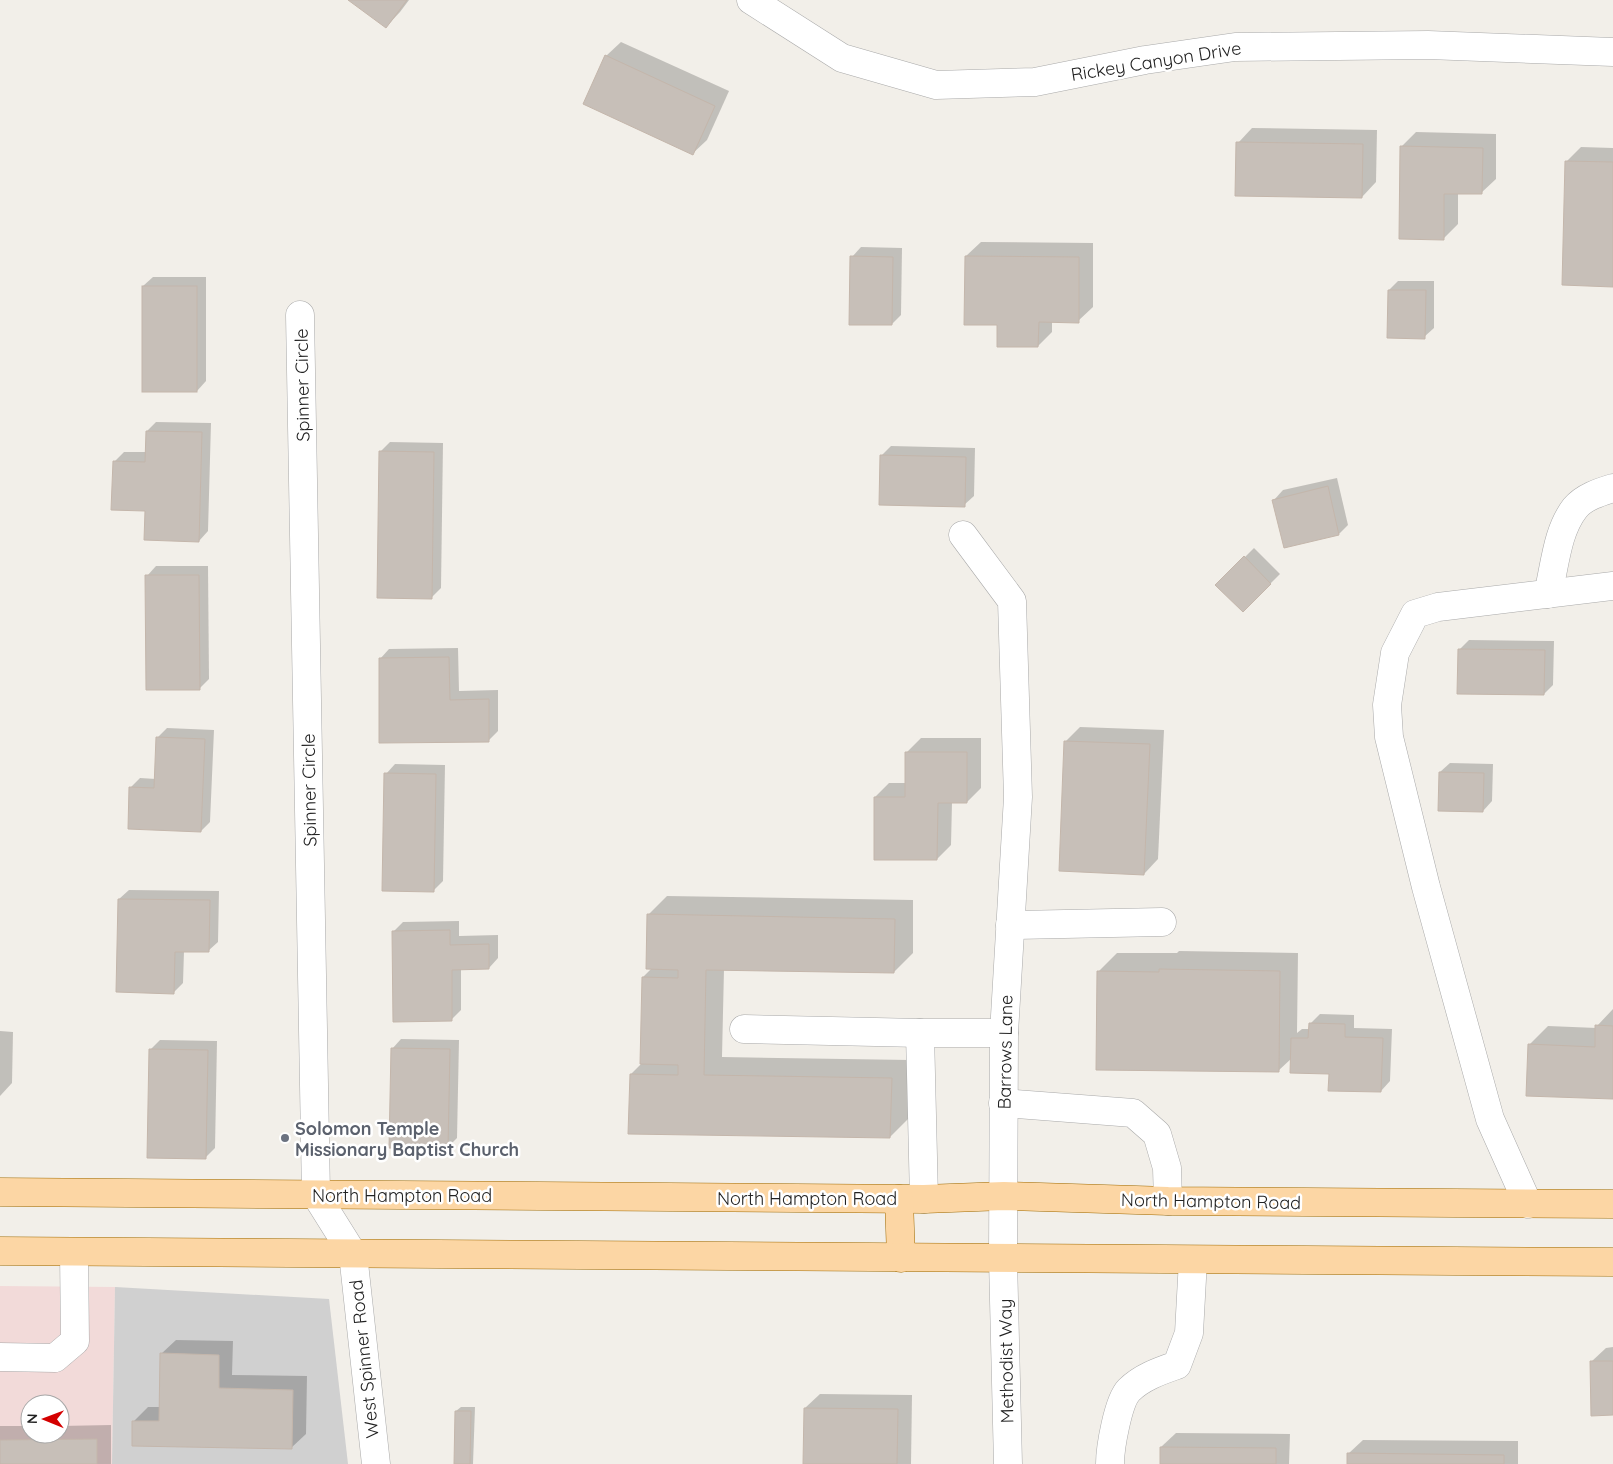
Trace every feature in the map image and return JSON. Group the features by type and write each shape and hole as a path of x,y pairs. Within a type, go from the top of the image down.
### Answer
{"main road":[{"name":"North Hampton Road","path":"0,1192 912,1199 1004,1196 1168,1201 1613,1204"},
{"path":"902,1258 912,1199"},
{"path":"0,1252 1613,1262"}],"street":[{"name":"Rickey Canyon Drive","path":"751,0 842,58 936,85 1035,82 1145,60 1235,46 1428,45 1613,52"},
{"name":"Spinner Circle","path":"300,315 316,1195"},
{"path":"1548,594 1563,529 1576,506 1596,492 1613,488"},
{"name":"Barrows Lane","path":"962,535 1012,601 1018,797 1004,1033 1003,1259"},
{"path":"1528,1204 1490,1119 1426,887 1389,737 1387,705 1395,653 1415,614 1438,607 1613,586"},
{"path":"1010,917 1162,922"},
{"path":"744,1029 1004,1033"},
{"path":"912,1199 920,1033"},
{"path":"1003,1103 1133,1113 1157,1134 1167,1168 1168,1201"},
{"path":"316,1195 353,1254"},
{"path":"0,1357 55,1358 75,1341 74,1252"},
{"name":"West Spinner Road","path":"353,1254 376,1464"},
{"name":"Methodist Way","path":"1003,1259 1008,1464"},
{"path":"1110,1464 1110,1452 1116,1419 1128,1391 1149,1375 1177,1365 1189,1333 1193,1260"}],"shaded area":[{"path":"0,1286 115,1287 112,1464 0,1464"},
{"path":"115,1287 329,1299 348,1464 112,1464"}],"building":[{"path":"348,0 407,0 386,28"},
{"path":"605,55 715,106 693,155 583,104"},
{"path":"1236,142 1363,144 1362,198 1235,196"},
{"path":"1400,146 1483,148 1482,194 1444,194 1444,240 1399,239"},
{"path":"1565,161 1613,162 1613,287 1562,285"},
{"path":"850,256 893,257 892,325 849,325"},
{"path":"965,256 1079,257 1079,323 1039,322 1038,347 997,347 997,325 964,325"},
{"path":"142,286 197,286 197,392 142,392"},
{"path":"1388,290 1426,290 1425,339 1387,338"},
{"path":"146,431 202,432 199,542 144,540 145,511 111,510 113,461 145,462"},
{"path":"379,451 434,452 432,599 377,598"},
{"path":"880,455 966,457 965,507 879,505"},
{"path":"1328,486 1339,535 1284,548 1272,500"},
{"path":"1244,556 1271,584 1243,612 1215,585"},
{"path":"145,575 199,575 200,690 146,690"},
{"path":"1458,649 1545,650 1544,695 1457,694"},
{"path":"449,657 450,700 489,699 489,742 379,743 379,658"},
{"path":"156,737 205,739 201,832 128,829 129,787 154,788"},
{"path":"1064,741 1150,744 1144,875 1059,871"},
{"path":"905,752 967,752 967,803 938,803 937,860 874,860 874,797 905,797"},
{"path":"1439,772 1484,773 1483,812 1438,811"},
{"path":"384,773 436,774 434,892 382,891"},
{"path":"118,899 210,900 209,952 175,952 174,994 116,992"},
{"path":"647,914 895,919 894,973 706,970 704,1075 892,1078 890,1138 628,1134 630,1074 678,1075 678,1065 640,1064 642,977 678,978 678,970 646,969"},
{"path":"450,930 450,945 489,944 489,969 452,970 452,1021 393,1022 392,931"},
{"path":"1159,969 1280,971 1279,1072 1096,1070 1097,971 1159,972"},
{"path":"1309,1023 1345,1024 1345,1037 1383,1038 1381,1092 1328,1091 1329,1074 1290,1073 1291,1038 1308,1038"},
{"path":"1595,1025 1613,1026 1613,1099 1526,1096 1528,1044 1595,1047"},
{"path":"391,1048 450,1049 448,1149 389,1148"},
{"path":"149,1049 208,1050 206,1159 147,1158"},
{"path":"160,1353 219,1355 219,1388 293,1390 292,1449 132,1446 132,1421 159,1421"},
{"path":"1590,1361 1613,1361 1613,1415 1591,1416"},
{"path":"804,1408 898,1409 897,1464 803,1464"},
{"path":"455,1411 471,1411 470,1464 454,1464"},
{"path":"70,1439 97,1439 97,1464 0,1464 0,1440 20,1440 20,1444 70,1444"},
{"path":"1160,1447 1276,1448 1276,1464 1160,1464"},
{"path":"1347,1453 1504,1455 1504,1464 1347,1464"}],"place":[{"name":"Solomon Temple Missionary Baptist Church","path":"285,1138"}]}
